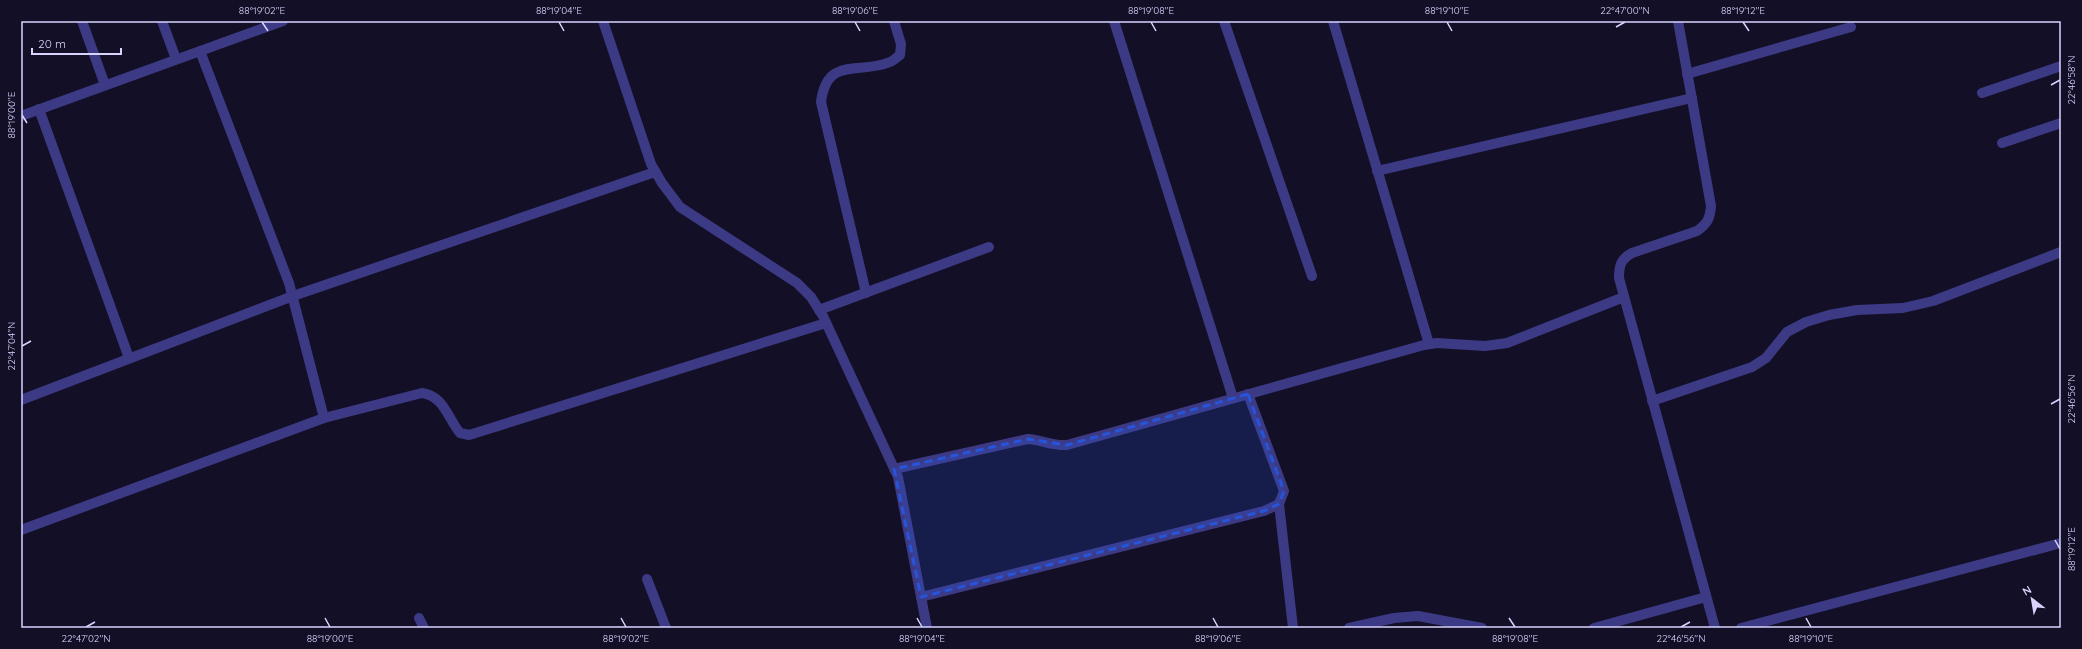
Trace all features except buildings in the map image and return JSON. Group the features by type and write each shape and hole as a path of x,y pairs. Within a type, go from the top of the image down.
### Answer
{"street":[{"path":"82,21 104,85"},
{"path":"162,21 176,60"},
{"path":"21,116 283,21"},
{"path":"603,21 655,172 680,207 797,283 811,297 820,310 898,477 927,628"},
{"path":"866,293 822,102 823,87 831,76 843,69 890,62 900,55 901,44 894,21"},
{"path":"1114,21 1233,398"},
{"path":"1224,21 1312,276"},
{"path":"1333,21 1429,344"},
{"path":"1678,21 1711,206 1710,218 1705,225 1696,232 1632,253 1624,258 1619,266 1619,278 1714,628"},
{"path":"1687,74 1851,27"},
{"path":"200,50 293,296 324,418"},
{"path":"1982,93 2061,66"},
{"path":"1378,171 1692,98"},
{"path":"39,109 130,358"},
{"path":"2002,143 2061,123"},
{"path":"21,400 293,296 655,172"},
{"path":"820,310 989,247"},
{"path":"1652,401 1752,367 1766,358 1787,332 1806,322 1829,314 1850,311 1903,308 1932,301 2061,252"},
{"path":"894,469 1028,439 1039,440 1054,446 1067,445 1407,348 1429,344 1485,346 1507,343 1624,297"},
{"path":"21,530 324,418 422,393 432,394 438,399 460,433 469,434 826,323"},
{"path":"1248,394 1284,491 1278,504 1293,628"},
{"path":"921,597 1264,511 1278,504"},
{"path":"1742,628 2061,544"},
{"path":"647,579 666,628"},
{"path":"1594,628 1706,597"},
{"path":"1349,628 1394,618 1418,616 1482,628"},
{"path":"420,618 424,628"}],"highlighted area":[{"path":"1248,394 1284,491 1279,504 1264,511 921,597 894,469 1028,439 1067,445"}]}
